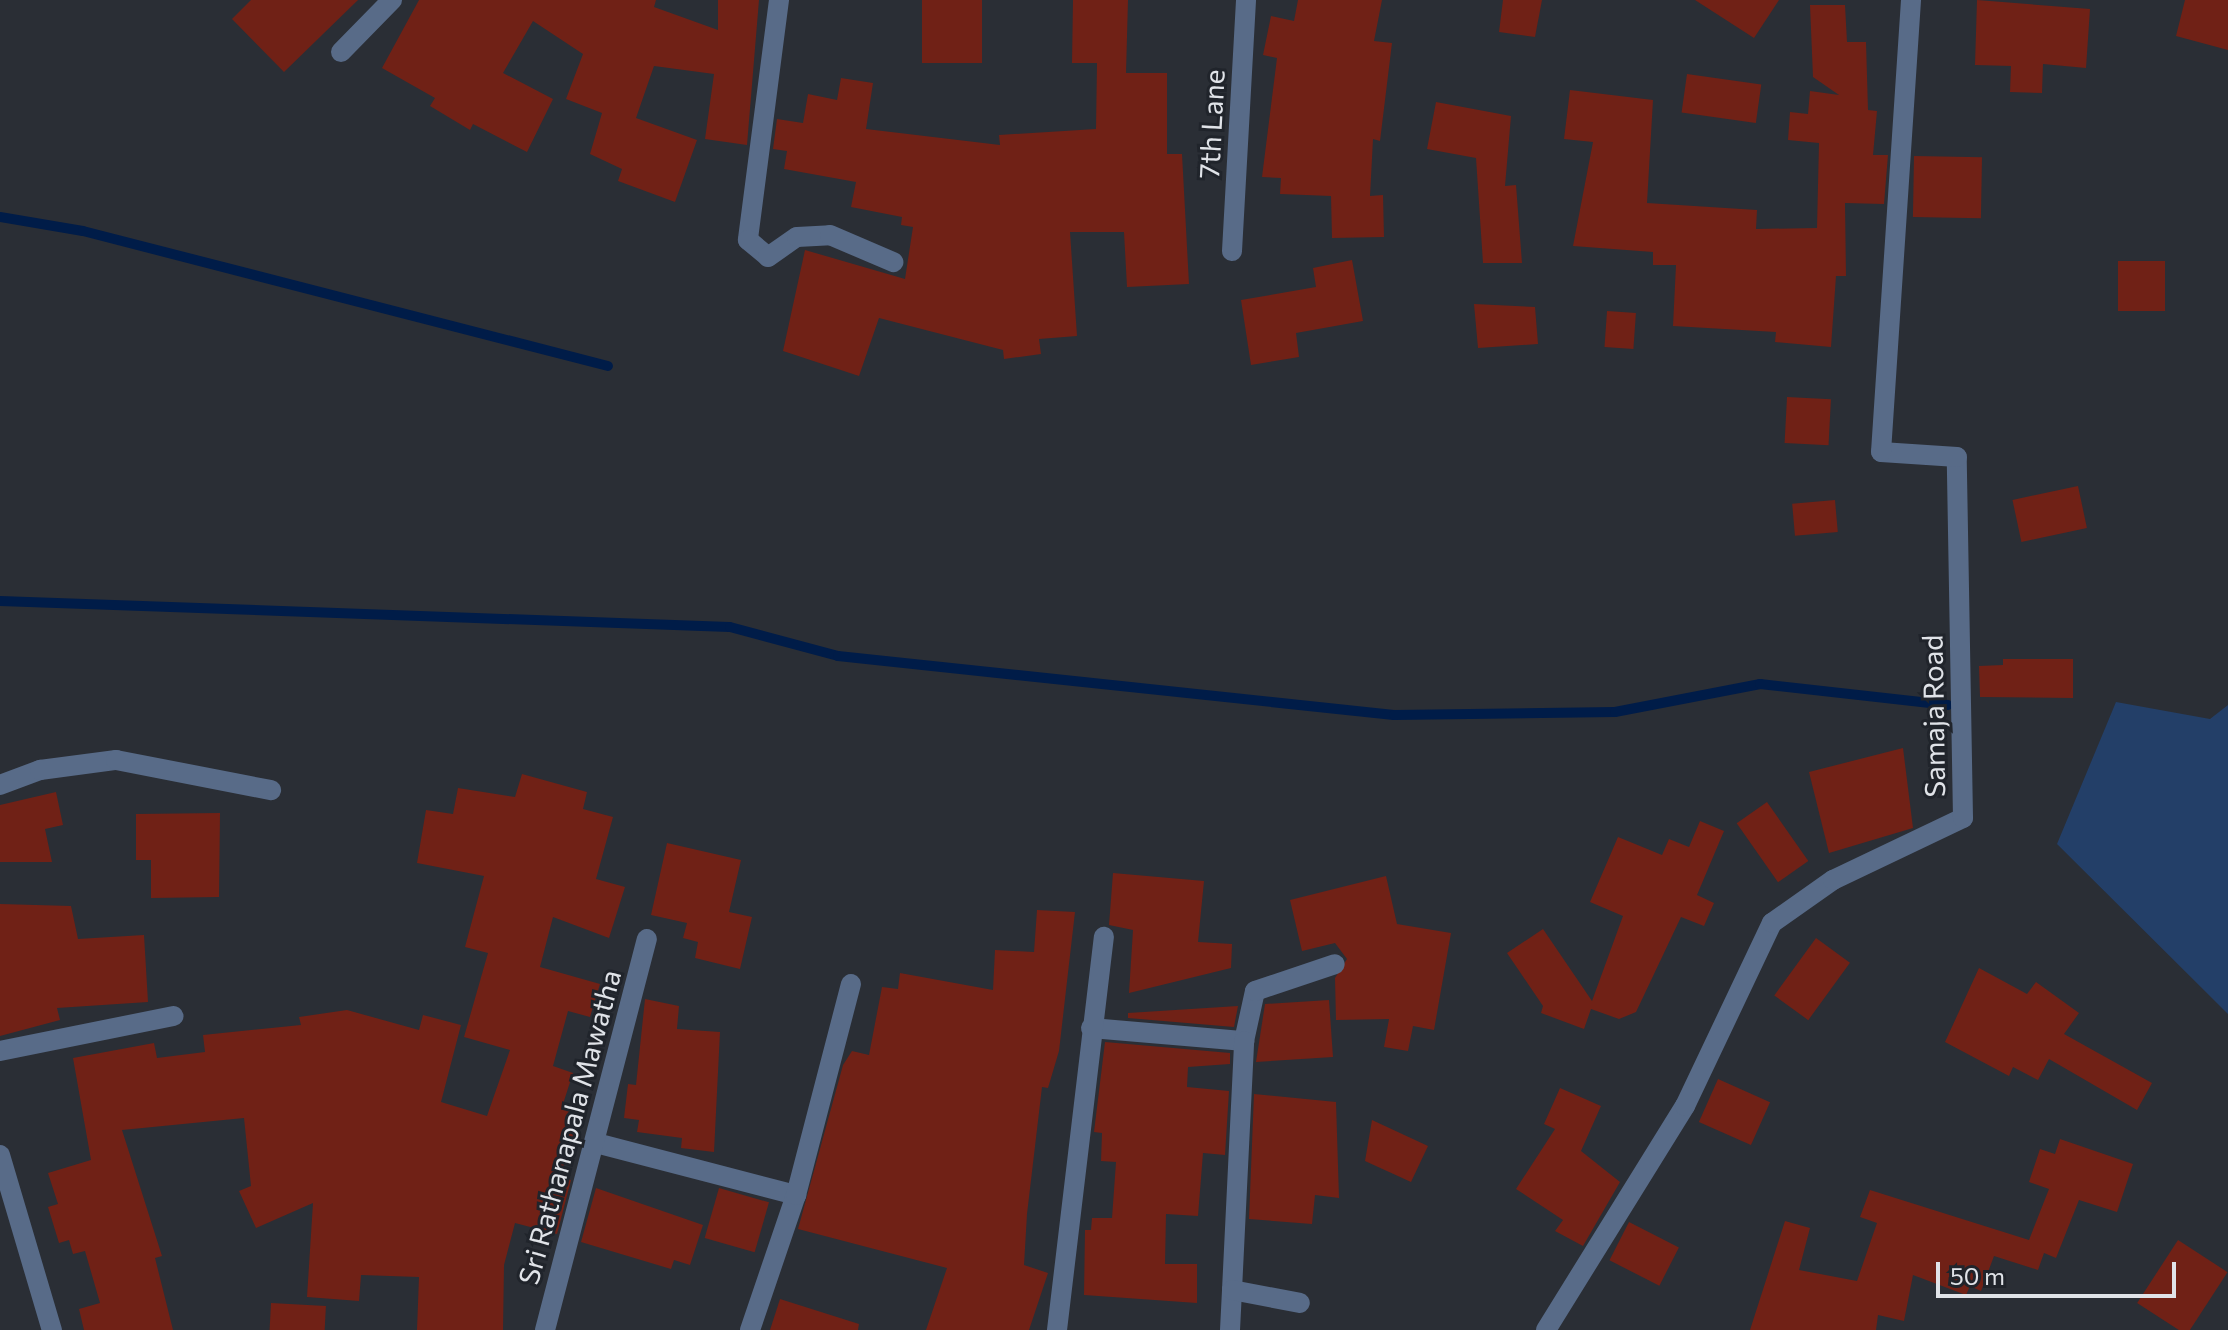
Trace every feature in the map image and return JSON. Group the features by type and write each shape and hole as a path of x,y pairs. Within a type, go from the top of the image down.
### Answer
{"street":[{"path":"341,52 392,0"},
{"path":"779,0 748,240 768,257 797,237 830,235 893,262"},
{"name":"7th Lane","path":"1232,251 1246,0"},
{"name":"Samaja Road","path":"1546,1330 1685,1106 1772,923 1833,880 1963,818 1957,457 1881,452 1911,0"},
{"path":"0,785 40,770 116,760 271,790"},
{"path":"1057,1330 1104,937"},
{"name":"Sri Rathanapala Mawatha","path":"545,1330 647,939"},
{"path":"1230,1330 1244,1041 1255,991 1335,964"},
{"path":"750,1330 796,1195 851,984"},
{"path":"0,1051 173,1016"},
{"path":"1091,1028 1244,1041"},
{"path":"596,1143 796,1195"},
{"path":"0,1155 52,1330"},
{"path":"1232,1290 1300,1303"}],"shaded area":[{"path":"2116,702 2210,719 2228,705 2228,1014 2057,844"}],"building":[{"path":"251,0 358,0 284,72 232,19"},
{"path":"419,0 656,0 654,7 718,30 718,0 759,0 747,145 705,139 714,74 654,66 636,118 697,140 675,202 618,181 622,169 590,154 602,113 566,99 583,54 533,21 503,73 553,99 527,152 473,124 470,130 430,106 435,98 382,68"},
{"path":"922,0 982,0 982,63 922,63"},
{"path":"1073,0 1128,0 1126,73 1167,73 1167,154 1182,154 1189,284 1127,287 1124,232 1070,232 1077,336 1039,339 1041,354 1004,359 1003,350 879,318 859,376 783,351 805,250 905,279 913,227 901,225 902,217 851,207 856,182 784,169 787,151 773,149 777,119 803,123 808,94 837,100 841,78 873,83 866,129 1000,145 999,135 1096,129 1097,63 1072,63"},
{"path":"1298,0 1382,0 1374,41 1392,43 1380,141 1373,139 1370,196 1383,195 1384,237 1332,238 1331,196 1280,194 1281,178 1262,177 1277,58 1263,55 1271,16 1294,21"},
{"path":"1503,0 1542,0 1535,37 1499,32"},
{"path":"1695,0 1779,0 1754,38"},
{"path":"1977,0 2090,9 2086,68 2043,64 2042,93 2010,92 2011,66 1975,65"},
{"path":"2185,0 2228,0 2228,50 2176,36"},
{"path":"1810,5 1845,5 1847,42 1866,42 1868,110 1877,111 1873,155 1888,155 1884,204 1845,203 1846,276 1836,276 1831,347 1775,342 1776,332 1673,326 1676,265 1653,265 1653,252 1573,246 1593,142 1564,139 1570,90 1653,100 1647,203 1757,210 1756,229 1817,228 1819,143 1788,140 1790,112 1808,114 1810,91 1839,95 1813,77"},
{"path":"1687,74 1761,84 1756,123 1682,113"},
{"path":"1436,102 1511,116 1505,186 1516,185 1522,263 1483,263 1476,158 1427,149"},
{"path":"1914,156 1982,157 1981,218 1913,217"},
{"path":"1352,260 1363,321 1296,333 1299,357 1251,365 1241,300 1316,287 1313,268"},
{"path":"2118,261 2165,261 2165,311 2118,311"},
{"path":"1474,304 1535,307 1538,344 1478,348"},
{"path":"1607,311 1636,313 1633,349 1604,347"},
{"path":"1787,397 1831,399 1829,445 1785,443"},
{"path":"2078,486 2087,528 2021,542 2012,500"},
{"path":"1835,500 1838,532 1795,536 1792,504"},
{"path":"2003,659 2073,659 2073,698 1980,697 1979,666 2003,665"},
{"path":"1903,748 1913,828 1829,853 1809,772"},
{"path":"522,774 587,792 583,809 613,817 596,879 625,887 609,938 553,917 540,967 600,984 590,1017 568,1011 553,1066 573,1073 562,1107 580,1112 560,1177 571,1180 557,1234 515,1223 504,1265 503,1330 417,1330 419,1277 361,1275 359,1301 307,1297 313,1203 256,1228 239,1191 251,1186 244,1118 122,1130 162,1256 155,1258 173,1330 84,1330 79,1309 100,1303 85,1251 73,1254 69,1240 59,1243 48,1207 58,1204 48,1173 91,1160 73,1058 154,1043 157,1058 205,1052 203,1035 301,1025 299,1017 347,1010 419,1030 423,1015 461,1025 441,1102 487,1116 510,1050 464,1037 488,953 465,947 484,876 417,863 426,810 453,814 458,788 515,797"},
{"path":"56,792 63,825 45,829 52,862 0,862 0,805"},
{"path":"1767,802 1808,861 1778,882 1737,823"},
{"path":"220,813 219,897 151,898 151,860 136,860 136,814"},
{"path":"1700,821 1724,831 1697,895 1714,903 1704,926 1681,917 1636,1012 1619,1019 1591,1009 1584,1029 1541,1013 1543,1006 1507,953 1543,929 1592,1001 1623,916 1590,902 1618,837 1662,855 1669,839 1689,847"},
{"path":"667,843 741,860 729,912 752,917 740,969 695,958 698,942 683,938 687,923 651,915"},
{"path":"1113,873 1204,881 1198,942 1232,944 1231,968 1129,993 1133,930 1109,925"},
{"path":"1386,876 1397,924 1451,933 1434,1030 1413,1026 1408,1051 1384,1047 1389,1019 1336,1020 1335,978 1347,959 1335,943 1302,951 1290,900"},
{"path":"0,904 71,906 78,939 144,935 148,1002 57,1008 60,1020 0,1036"},
{"path":"1037,910 1075,912 1059,1051 1048,1088 1042,1087 1027,1214 1024,1265 1048,1273 1029,1330 926,1330 947,1268 798,1229 843,1065 852,1051 869,1055 882,987 898,989 900,973 993,990 995,950 1034,952"},
{"path":"1816,938 1850,963 1808,1020 1774,995"},
{"path":"1979,968 2027,994 2036,982 2079,1013 2064,1034 2152,1083 2137,1110 2049,1059 2038,1080 2013,1067 2009,1076 1945,1042"},
{"path":"645,999 679,1006 677,1029 720,1032 714,1152 681,1148 682,1138 637,1132 639,1120 624,1118 628,1084 636,1085"},
{"path":"1329,1000 1333,1057 1256,1062 1265,1004"},
{"path":"1238,1006 1234,1027 1128,1018 1128,1013"},
{"path":"1105,1042 1230,1053 1230,1064 1188,1067 1187,1087 1229,1091 1225,1155 1203,1153 1198,1216 1166,1214 1165,1264 1197,1264 1197,1303 1084,1295 1085,1230 1091,1230 1092,1218 1112,1218 1116,1162 1101,1161 1102,1133 1094,1132"},
{"path":"1718,1079 1770,1102 1751,1145 1699,1122"},
{"path":"1560,1088 1601,1106 1581,1151 1620,1182 1583,1246 1555,1231 1563,1220 1516,1189 1555,1129 1544,1124"},
{"path":"1254,1094 1336,1102 1339,1198 1315,1195 1312,1224 1249,1219"},
{"path":"1372,1120 1428,1146 1411,1182 1365,1161"},
{"path":"2060,1139 2133,1164 2117,1212 2079,1200 2056,1258 2044,1253 2038,1270 1994,1256 1981,1291 1970,1286 1966,1295 1913,1275 1904,1321 1878,1315 1876,1330 1750,1330 1785,1221 1810,1228 1799,1270 1857,1281 1877,1223 1860,1217 1870,1190 2029,1240 2049,1189 2029,1182 2040,1149 2055,1154"},
{"path":"596,1188 703,1225 690,1265 674,1260 671,1269 581,1242"},
{"path":"719,1188 769,1202 755,1252 705,1238"},
{"path":"1629,1222 1679,1247 1659,1286 1609,1260"},
{"path":"2178,1240 2227,1272 2190,1330 2179,1330 2137,1303"},
{"path":"780,1299 859,1324 858,1330 770,1330"},
{"path":"271,1303 326,1306 325,1330 270,1330"}],"waterway":[{"path":"0,217 83,231 608,366"},
{"path":"0,601 730,627 838,656 1394,715 1615,712 1760,684 1948,705"}]}
